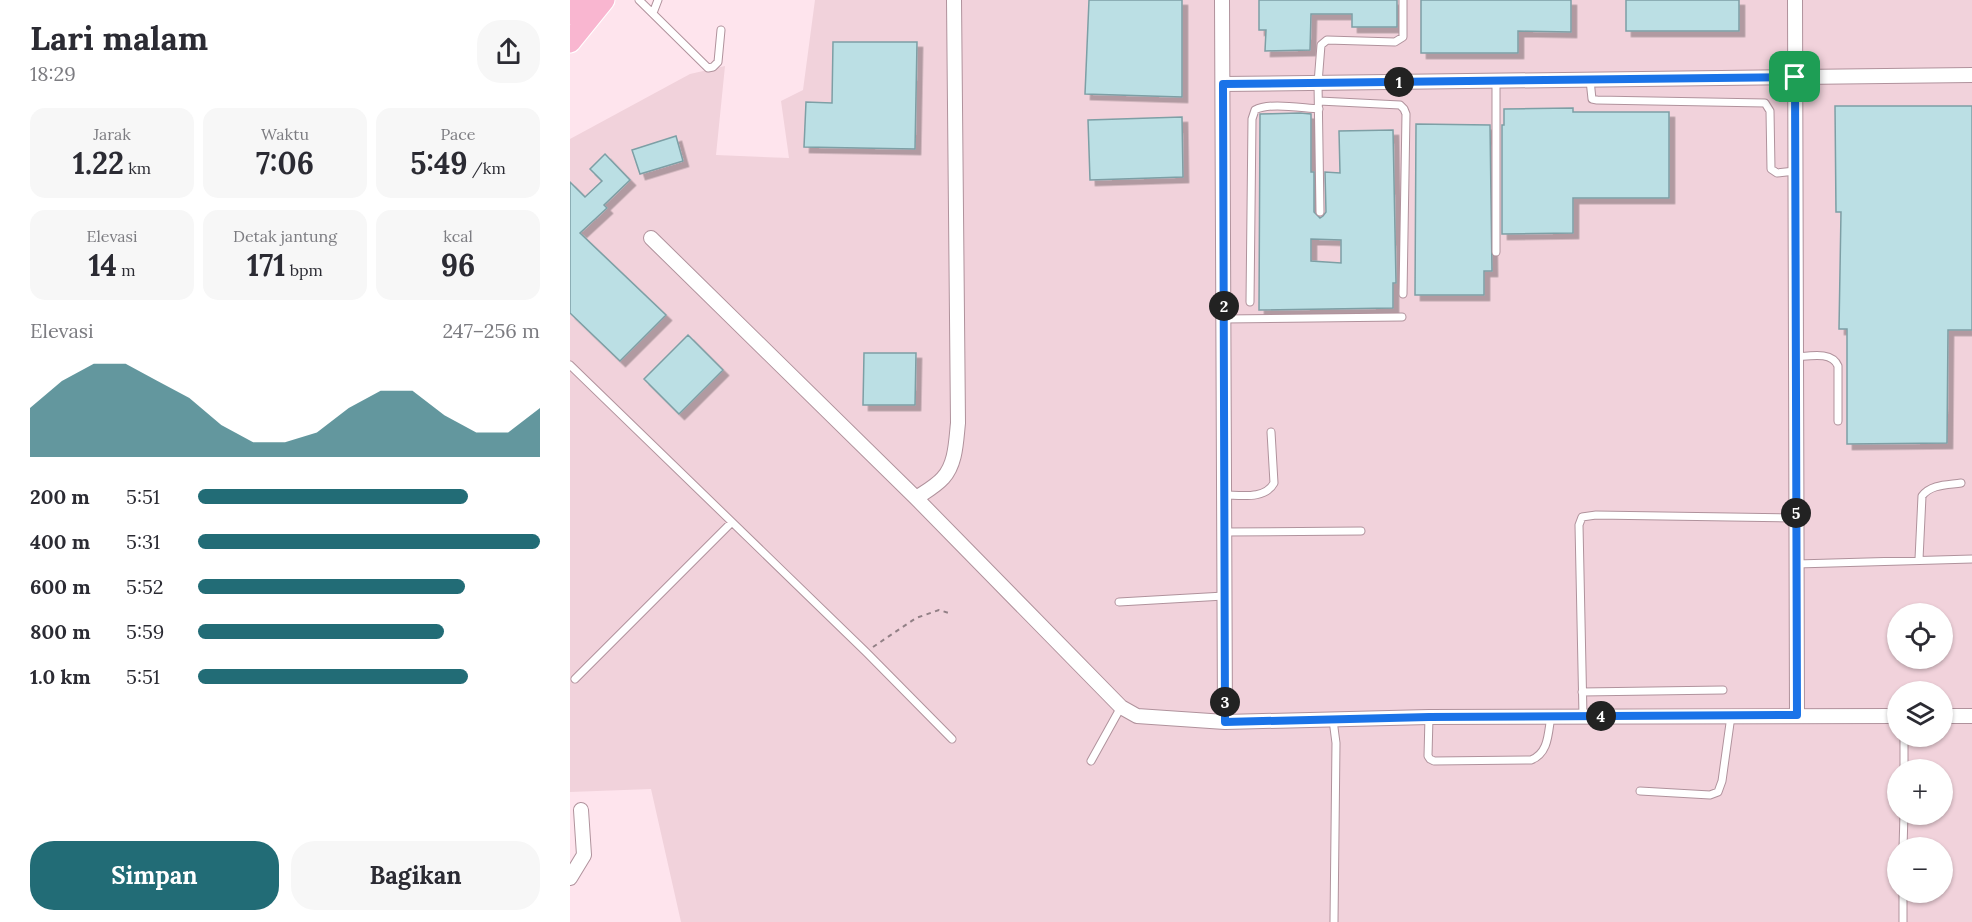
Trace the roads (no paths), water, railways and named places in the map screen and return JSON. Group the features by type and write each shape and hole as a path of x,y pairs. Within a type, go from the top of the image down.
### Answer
{"main road":[{"path":"570,14 582,0"},
{"path":"570,42 604,0"}],"street":[{"path":"916,498 943,479 949,470 955,452 958,423 954,0"},
{"path":"1222,0 1225,722"},
{"path":"1795,0 1797,715"},
{"path":"1223,84 1972,75"},
{"path":"651,238 916,498 1121,707 1137,716 1225,722 1429,717 1887,716"},
{"path":"1953,716 1972,716"},
{"path":"570,878 585,855 581,810"}],"lane":[{"path":"639,0 708,68 713,68 718,62 721,30"},
{"path":"654,13 658,0"},
{"path":"1320,212 1319,52 1323,42 1327,40 1395,42 1402,39 1403,0"},
{"path":"1590,80 1590,94 1592,99 1597,100 1765,103 1770,111 1771,169 1777,173 1795,171"},
{"path":"1496,81 1496,252"},
{"path":"1250,302 1252,119 1255,110 1270,106 1400,105 1404,109 1406,114 1403,294"},
{"path":"1224,319 1402,317"},
{"path":"1796,357 1830,356 1835,360 1838,366 1839,421"},
{"path":"570,365 866,652 952,739"},
{"path":"1224,495 1264,494 1271,489 1274,483 1271,432"},
{"path":"1919,559 1922,496 1937,486 1961,483"},
{"path":"1582,716 1579,525 1582,517 1596,515 1796,518"},
{"path":"575,679 731,523"},
{"path":"1224,531 1361,531"},
{"path":"1797,564 1972,559"},
{"path":"1119,602 1224,596"},
{"path":"1582,692 1723,690"},
{"path":"1091,761 1121,707"},
{"path":"1429,717 1428,756 1434,761 1531,760 1537,758 1545,750 1551,716"},
{"path":"1640,791 1710,795 1718,792 1722,781 1731,716"},
{"path":"1333,720 1336,743 1334,922"},
{"path":"1903,903 1903,922"}]}
